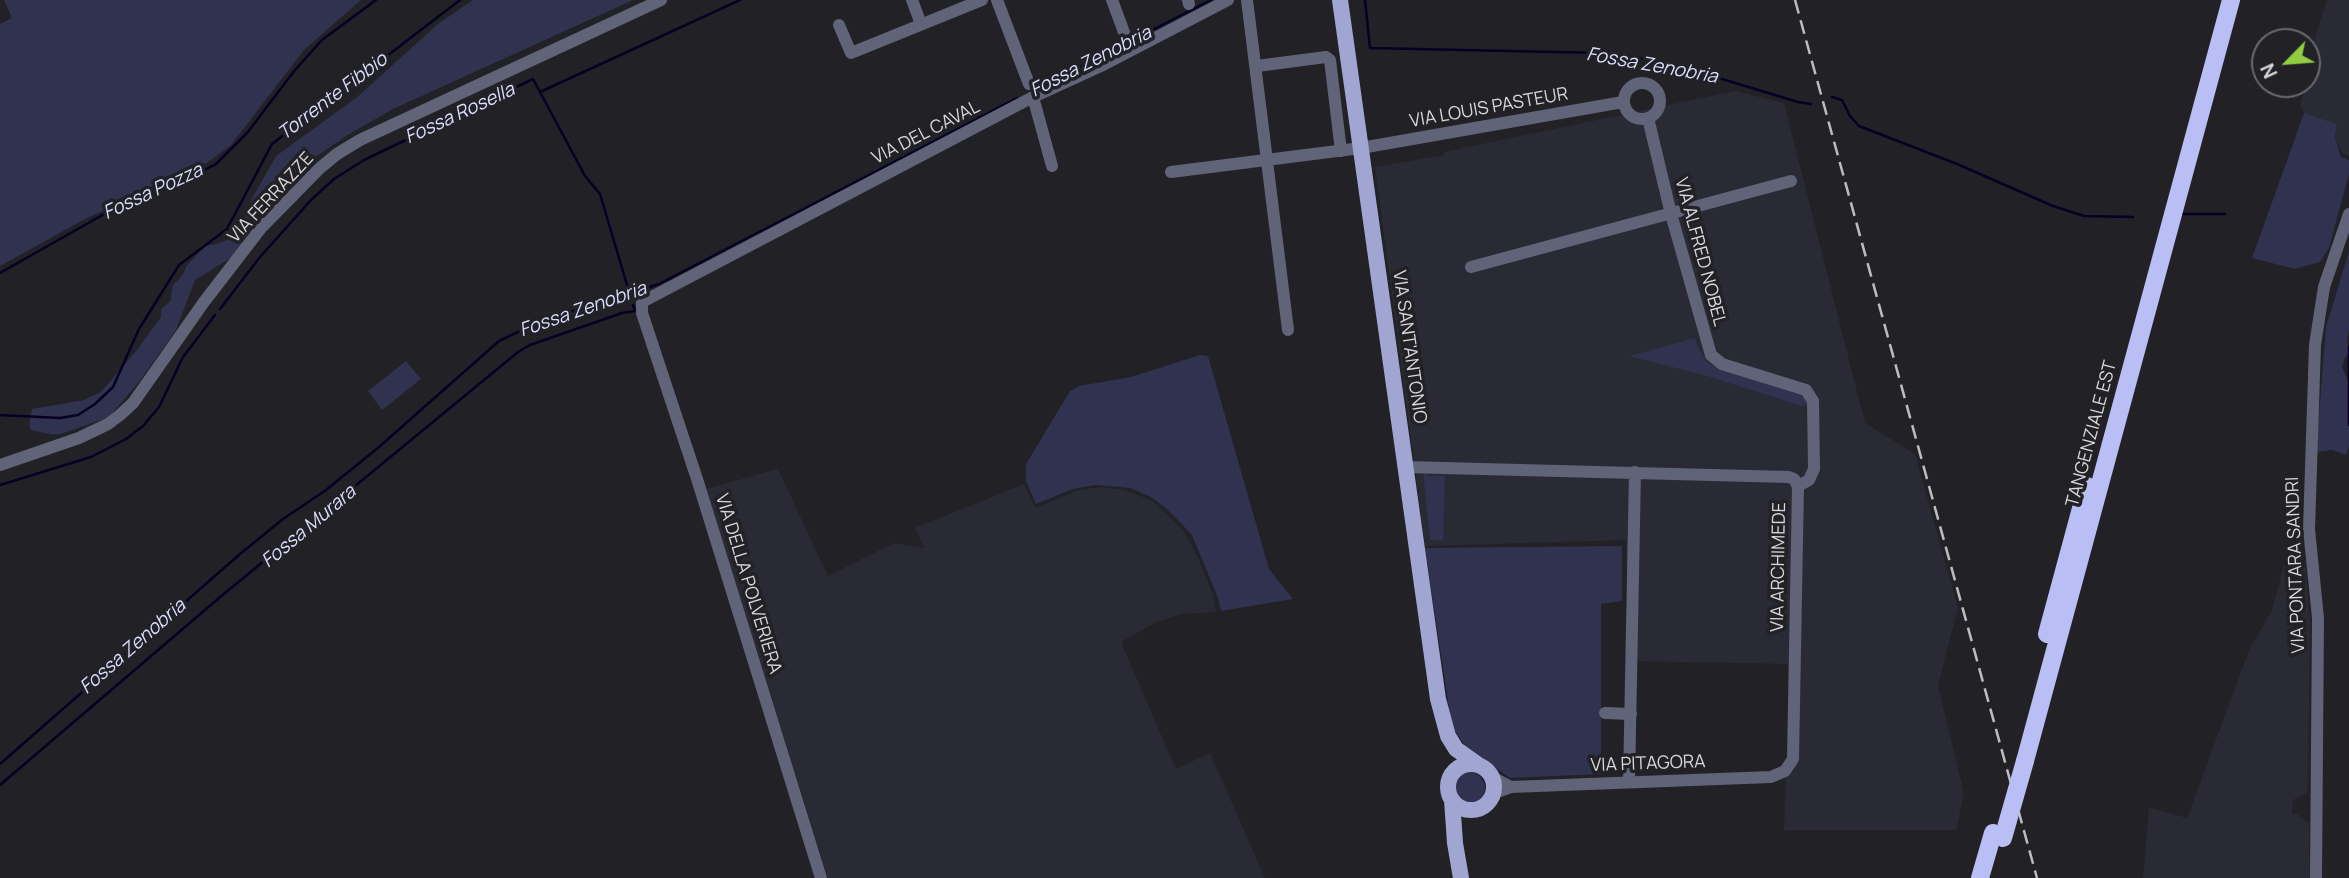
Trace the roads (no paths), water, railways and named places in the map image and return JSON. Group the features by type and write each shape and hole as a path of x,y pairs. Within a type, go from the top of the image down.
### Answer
{"highway":[{"name":"TANGENZIALE EST","path":"2019,760 2219,0"},
{"name":"TANGENZIALE EST","path":"1992,878 1998,836 2231,0"},
{"name":"TANGENZIALE EST","path":"1980,878 1998,836"}],"main road":[{"name":"VIA SANT'ANTONIO","path":"1340,0 1438,699 1448,736 1456,749 1486,772"},
{"name":"VIA SANT'ANTONIO","path":"1438,699 1439,736 1453,774 1448,789 1452,800 1460,872"},
{"path":"1452,800 1467,810 1486,803 1494,787 1486,772 1468,765 1453,774"},
{"name":"VIA SANT'ANTONIO","path":"1460,872 1464,823 1486,803"}],"street":[{"name":"VIA FERRAZZE","path":"0,465 79,438 120,415 133,403 261,228 310,177 337,154 360,140 661,0"},
{"path":"912,0 921,24"},
{"path":"839,25 851,53 982,0"},
{"path":"997,0 1031,91 1052,166"},
{"path":"1112,0 1125,35"},
{"name":"VIA DEL CAVAL","path":"642,302 1031,91 1105,64 1228,0"},
{"path":"1247,0 1288,330"},
{"path":"1257,66 1326,57 1330,60 1341,151"},
{"path":"1636,83 1654,87 1660,98 1658,110 1643,120 1627,113 1623,102 1626,90 1636,83"},
{"name":"VIA LOUIS PASTEUR","path":"1171,172 1361,148 1623,102"},
{"name":"VIA ALFRED NOBEL","path":"1648,118 1671,215 1711,355 1723,364 1806,390 1813,401 1814,469 1809,480 1798,486"},
{"path":"1471,267 1791,181"},
{"name":"VIA PONTARA SANDRI","path":"2316,878 2318,618 2309,529 2315,345 2324,287 2349,214"},
{"name":"VIA DELLA POLVERIERA","path":"642,302 642,313 698,482 821,878"},
{"name":"VIA ARCHIMEDE","path":"1405,467 1794,479 1798,486 1793,758 1785,771"},
{"path":"1629,782 1635,472"},
{"path":"1605,713 1631,713"},
{"name":"VIA PITAGORA","path":"1486,803 1497,792 1511,787 1771,777 1785,771"},
{"path":"1486,772 1511,787"}],"waterway":[{"name":"Fossa Pozza","path":"0,273 106,213 216,164 247,133 295,70 322,40 376,0"},
{"name":"Torrente Fibbio","path":"0,415 60,418 78,415 95,404 113,387 139,329 179,265 227,229 272,144 460,0"},
{"name":"Fossa Rosella","path":"220,309 260,257 311,200 334,179 364,160 533,79 540,92 740,0"},
{"name":"Fossa Zenobria","path":"1039,88 1211,0"},
{"name":"Fossa Zenobria","path":"1365,0 1370,48 1601,53 1654,60 1811,104"},
{"name":"Fossa Murara","path":"540,92 585,176 600,194 630,295"},
{"name":"Fossa Zenobria","path":"1832,97 1842,100 1859,126 1957,164 2053,206 2084,216 2133,217"},
{"name":"Fossa Zenobria","path":"0,764 240,554 379,447 499,341 541,321 659,284 1017,98"},
{"name":"Fossa Zenobria","path":"2183,214 2225,214"},
{"name":"Fossa Murara","path":"0,785 219,598 518,352 530,345 622,313 635,311 633,305"},
{"name":"Fossa Rosella","path":"0,485 91,457 126,439 143,426 159,407 183,357 215,315"},
{"path":"2349,347 2349,425"}],"railway":[{"path":"1795,0 2037,878"}]}
